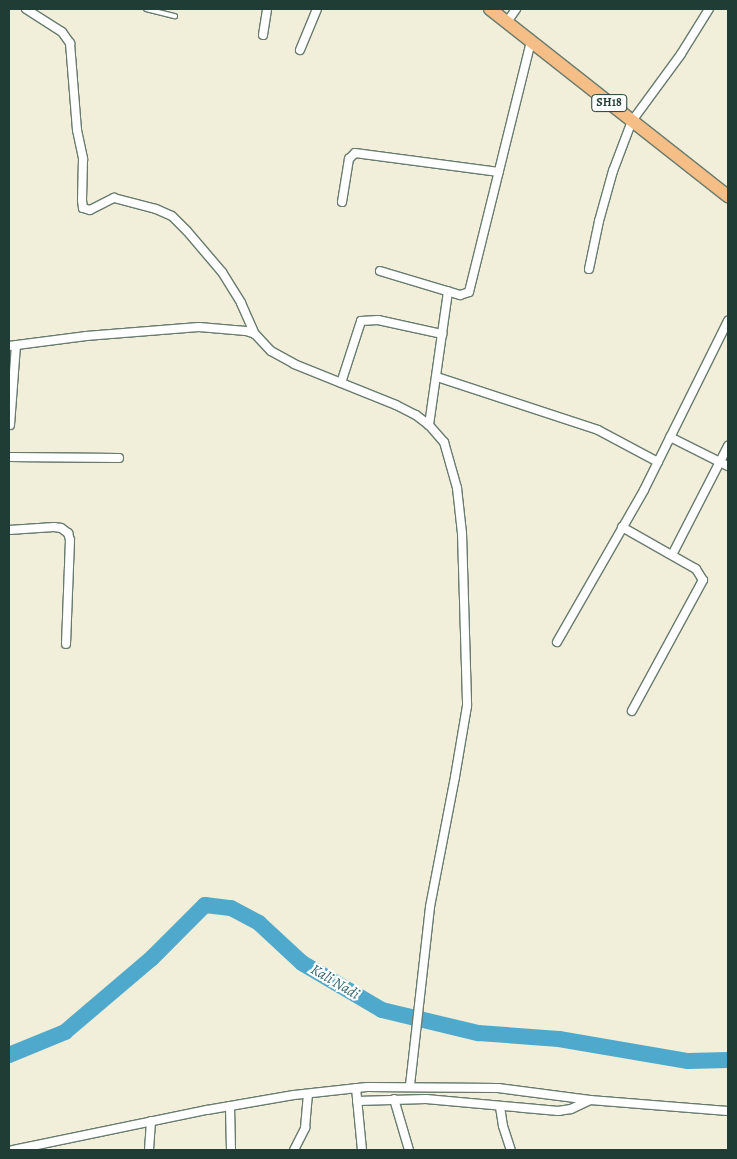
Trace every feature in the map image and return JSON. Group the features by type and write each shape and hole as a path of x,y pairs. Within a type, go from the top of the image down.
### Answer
{"main road":[{"name":"SH18","path":"490,9 728,196"}],"street":[{"path":"26,9 62,32 70,43 77,130 83,159 83,208 90,210 114,198 156,208 172,216 188,230 222,272 241,303 255,334 272,351 294,364 396,405 428,424 444,442 457,488 463,564 467,706 456,777 430,907 410,1086"},
{"path":"263,35 267,9"},
{"path":"300,50 316,9"},
{"path":"507,22 516,9"},
{"path":"588,269 613,171 632,121 681,54 709,9"},
{"path":"380,271 448,292 464,295 469,292 531,42"},
{"path":"342,202 349,159 355,153 499,172"},
{"path":"428,424 437,377 448,292"},
{"path":"341,383 356,330 361,321 378,320 442,334"},
{"path":"557,642 658,462 727,326"},
{"path":"10,425 12,346 86,336 199,328 227,328 255,334"},
{"path":"437,377 598,430 658,462"},
{"path":"670,437 728,466"},
{"path":"672,555 728,446"},
{"path":"9,457 119,458"},
{"path":"9,530 54,527 61,528 68,533 70,540 66,644"},
{"path":"622,528 696,569 703,580 632,711"},
{"path":"13,1150 230,1106 356,1088 410,1086 498,1088 590,1100 728,1111"},
{"path":"356,1088 362,1150"},
{"path":"294,1150 306,1128 308,1094"},
{"path":"394,1099 409,1150"},
{"path":"357,1101 426,1099 558,1111 571,1109 590,1100"},
{"path":"230,1106 230,1150"},
{"path":"500,1107 511,1150"},
{"path":"149,1150 152,1121"}],"lane":[{"path":"146,9 175,16"}],"waterway":[{"name":"Kali Nadi","path":"9,1055 65,1032 152,958 205,905 231,908 259,923 302,963 382,1010 478,1033 559,1039 688,1061 728,1060"}]}
